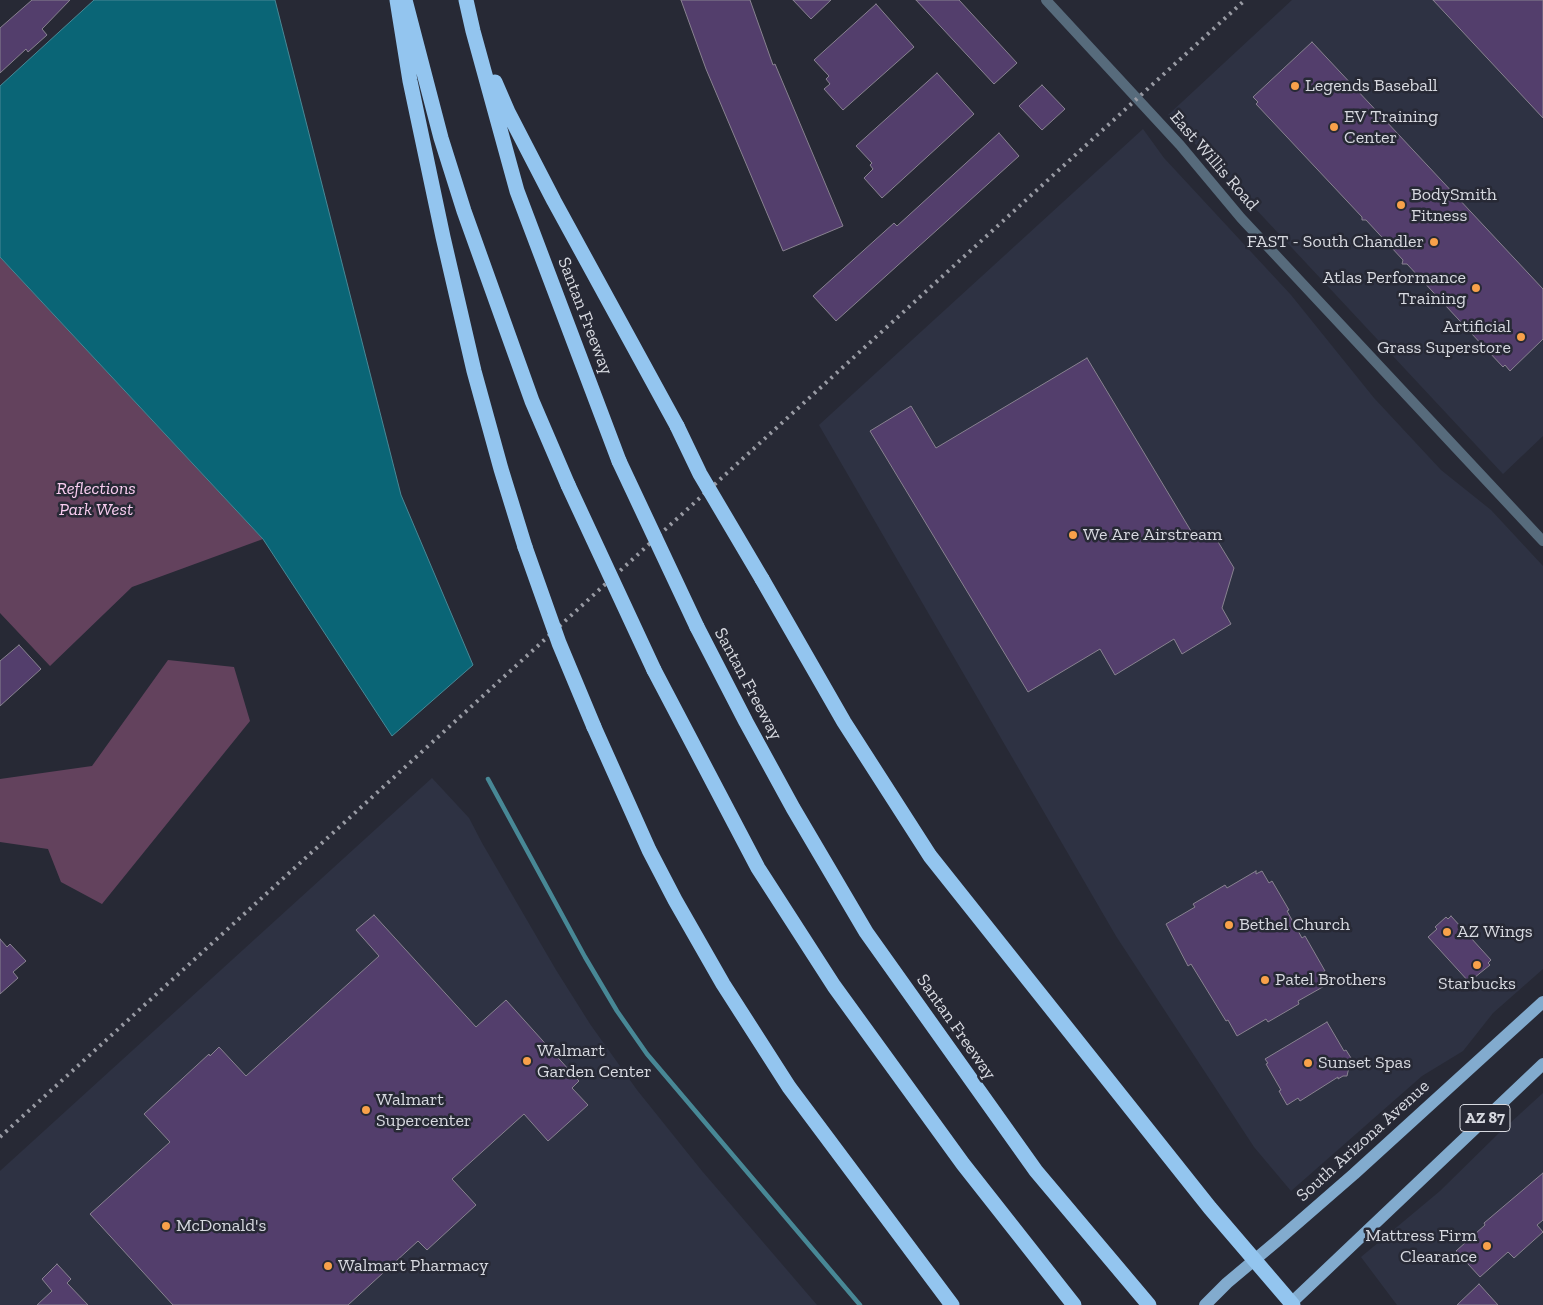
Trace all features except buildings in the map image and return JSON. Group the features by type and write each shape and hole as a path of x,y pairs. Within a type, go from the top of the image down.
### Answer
{"highway":[{"path":"397,0 410,81 443,237 477,380 501,469 525,547 559,643 594,727 649,850 723,984 789,1088 952,1305"},
{"path":"406,0 441,138 464,211 532,401 654,670 758,868 834,986 963,1164 1074,1305"},
{"name":"Santan Freeway","path":"466,0 517,191 620,461 697,627 746,722 793,808 866,932 1036,1171 1149,1305"},
{"path":"473,31 516,129 677,426 709,489 844,722 930,856 1210,1208 1291,1304"}],"main road":[{"name":"South Arizona Avenue","path":"1205,1305 1227,1283 1354,1174 1543,1002"},
{"name":"AZ 87","path":"1291,1304 1543,1064"}],"street":[{"name":"East Willis Road","path":"1046,0 1180,145 1241,218 1543,541"}],"shaded area":[{"path":"1292,0 1543,0 1543,436 1503,474 1168,115"},
{"path":"1143,129 1164,158 1291,295 1374,398 1441,470 1491,510 1543,566 1543,969 1493,1013 1463,1051 1422,1076 1291,1191 1254,1147 1116,936 819,425"},
{"path":"432,778 469,818 556,970 590,1024 637,1090 702,1171 817,1305 0,1305 0,1171"},
{"path":"1543,1093 1543,1305 1397,1305 1361,1257 1440,1191"}],"green space":[{"name":"Reflections Park West","path":"0,257 263,539 132,587 50,666 0,613"},
{"path":"168,660 234,667 250,721 102,904 61,882 48,849 0,842 0,779 92,766"}],"water":[{"path":"94,0 275,0 401,495 473,665 392,736 263,539 0,257 0,86"}],"waterway":[{"path":"488,779 585,957 617,1011 647,1054 860,1305"}],"railway":[{"path":"0,1137 1245,0"}],"place":[{"name":"Legends Baseball","path":"1295,86"},
{"name":"EV Training Center","path":"1334,127"},
{"name":"BodySmith Fitness","path":"1401,205"},
{"name":"FAST - South Chandler","path":"1434,242"},
{"name":"Atlas Performance Training","path":"1476,288"},
{"name":"Artificial Grass Superstore","path":"1521,337"},
{"name":"We Are Airstream","path":"1073,535"},
{"name":"Bethel Church","path":"1229,925"},
{"name":"AZ Wings","path":"1447,932"},
{"name":"Starbucks","path":"1477,965"},
{"name":"Patel Brothers","path":"1265,980"},
{"name":"Walmart Garden Center","path":"527,1061"},
{"name":"Sunset Spas","path":"1308,1063"},
{"name":"Walmart Supercenter","path":"366,1110"},
{"name":"McDonald's","path":"166,1226"},
{"name":"Mattress Firm Clearance","path":"1487,1246"},
{"name":"Walmart Pharmacy","path":"328,1266"}]}
